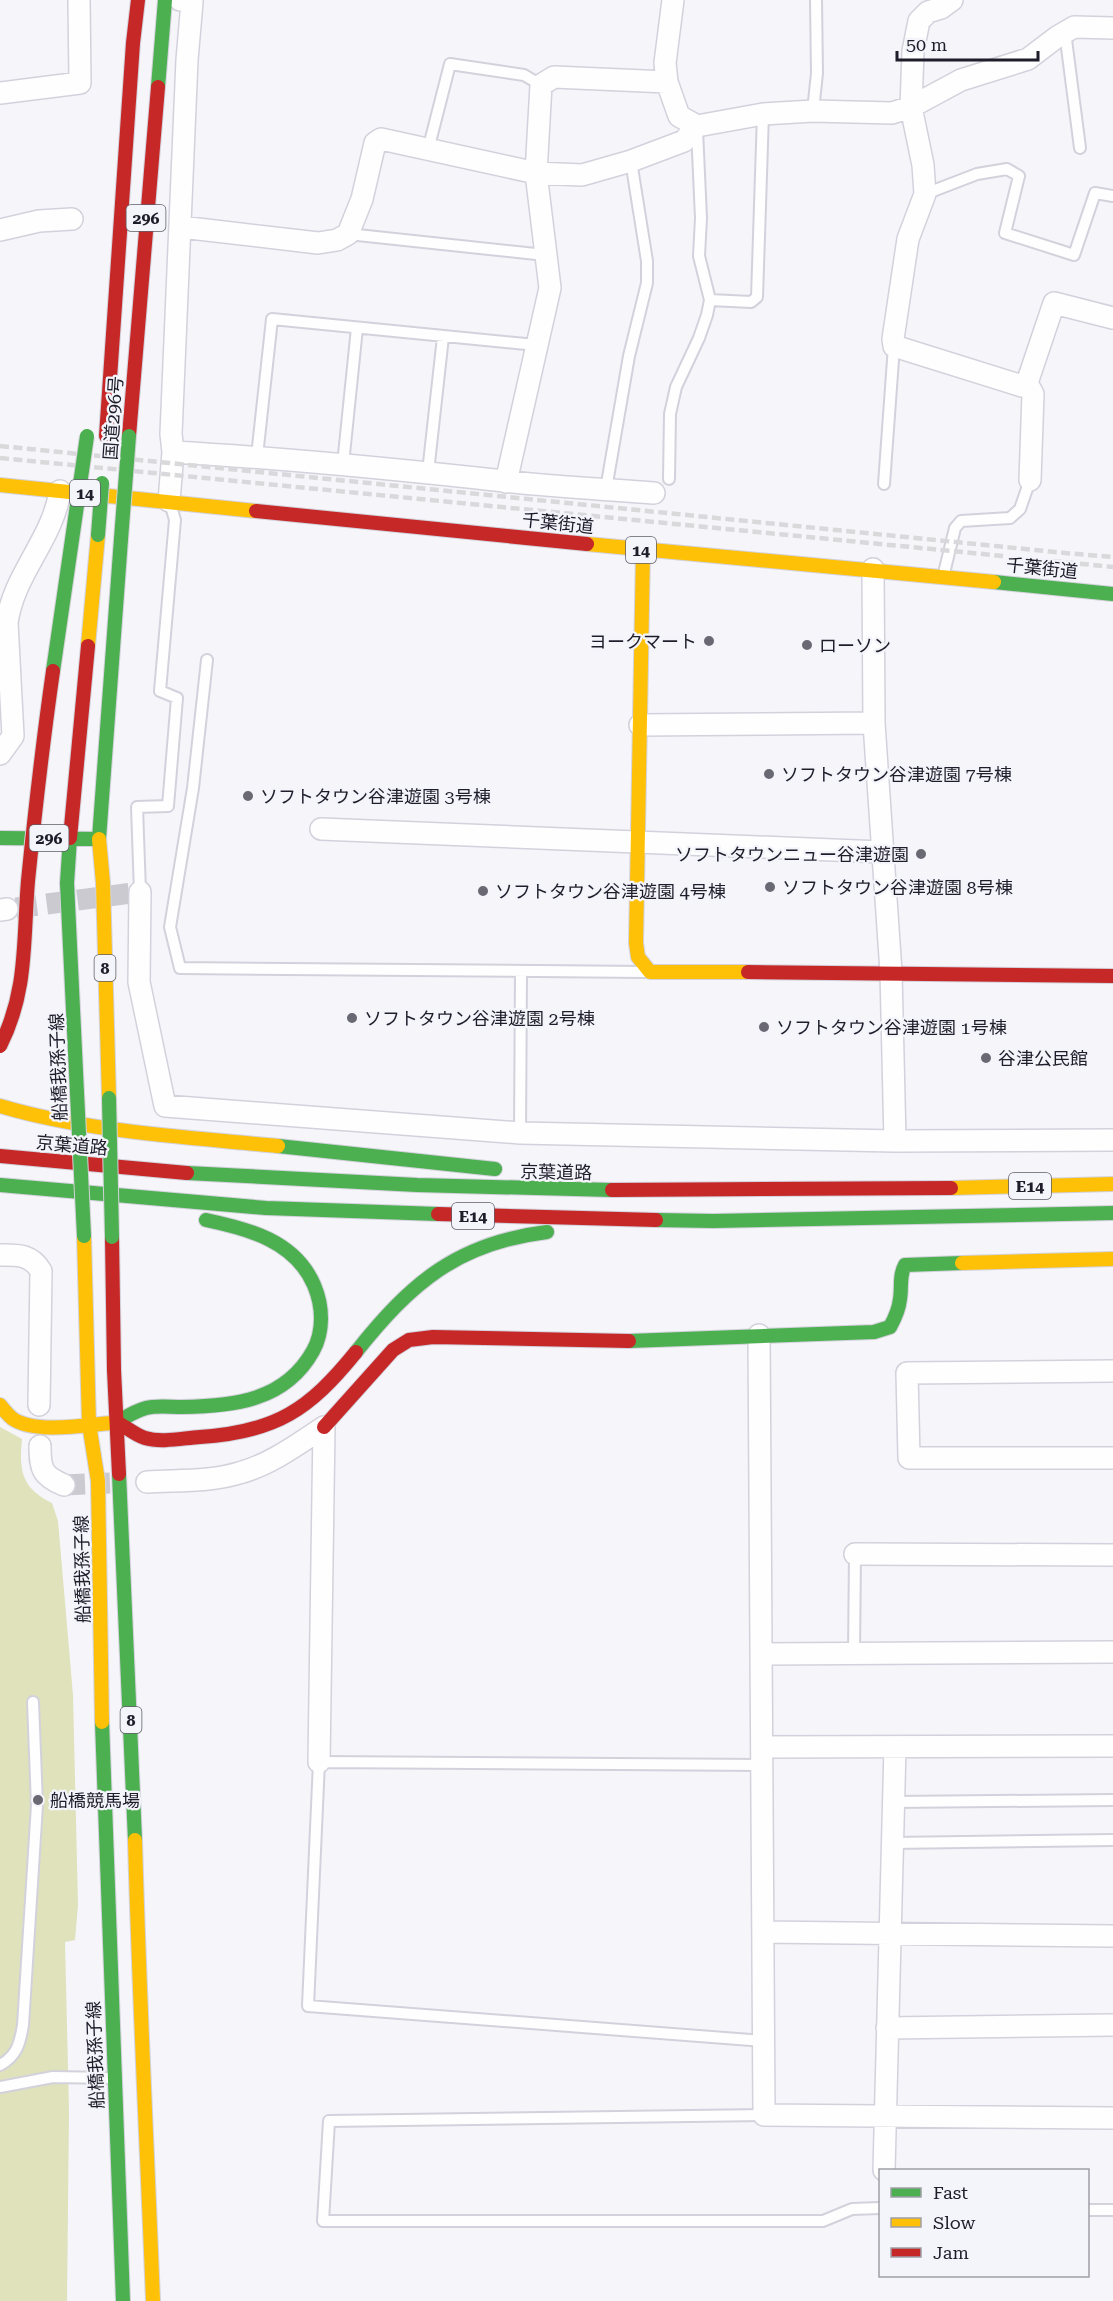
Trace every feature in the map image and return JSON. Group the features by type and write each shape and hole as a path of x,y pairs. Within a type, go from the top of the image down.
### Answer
{"main road":[{"name":"国道296号","path":"105,441 138,0"},
{"name":"国道296号","path":"99,839 165,0"},
{"path":"110,185 128,119"},
{"path":"0,1046 9,1032 17,1007 21,982 27,939 28,885 44,742 87,430"},
{"name":"国道296号","path":"70,838 103,469"},
{"name":"千葉街道","path":"0,484 643,550 873,569 1113,594"},
{"path":"643,550 636,943 638,957 650,972 891,972 1113,976"},
{"name":"296","path":"0,838 99,839"},
{"name":"船橋我孫子線","path":"70,838 67,883 84,1236 89,1424 98,1481 102,1727 123,2301"},
{"name":"8","path":"99,839 103,883 117,1422 131,1715 140,2017 153,2301"},
{"path":"0,1106 27,1114 138,1132 507,1170"},
{"name":"京葉道路","path":"0,1156 191,1174 310,1182 480,1189 766,1191 1113,1184"},
{"path":"597,1176 766,1191"},
{"path":"0,1187 160,1213"},
{"name":"E14","path":"0,1187 277,1208 487,1216 713,1221 1113,1213"},
{"path":"0,1405 9,1416 18,1421 45,1426 117,1422 145,1408 196,1407 245,1402 283,1388 300,1373 320,1336 322,1313 318,1292 309,1274 297,1258 280,1244 261,1233 237,1225 194,1218"},
{"path":"117,1422 146,1439 222,1436 266,1426 295,1412 321,1391 397,1303 421,1281 451,1261 478,1247 510,1237 537,1233 713,1221"},
{"path":"324,1427 393,1350 409,1340 433,1337 615,1342 874,1332 890,1327 896,1318 901,1298 900,1272 905,1265 1113,1259"}],"street":[{"path":"0,93 80,83 79,0"},
{"path":"169,501 173,452 171,434 187,60 192,2 180,0"},
{"path":"673,0 664,63 667,82 679,116 697,126"},
{"path":"952,0 928,12 919,21 913,51 911,107 923,165 925,194 908,239 893,339 894,346 1022,386 1027,383 1054,303 1113,318"},
{"path":"181,227 318,243 337,240 348,234 363,199 375,143 381,139 536,173 582,175 684,141 697,126 764,114 813,111 892,113 911,107 962,80 1028,59 1074,27 1113,28"},
{"path":"506,482 550,288 536,173 541,85 554,77 667,82"},
{"path":"0,230 39,221 72,219"},
{"path":"1027,383 1033,394 1030,480"},
{"path":"173,452 257,456 428,472 506,482 606,489 662,486"},
{"path":"0,754 13,736 7,623 9,604 49,528 58,504 60,490"},
{"path":"873,569 874,723 881,852 891,972 895,1141"},
{"path":"639,725 874,723"},
{"path":"321,829 881,852"},
{"path":"140,892 139,982 165,1106 520,1133 895,1141 1113,1140"},
{"path":"0,1255 25,1256 36,1263 41,1271 39,1406"},
{"path":"759,1335 764,2115 1113,2118"},
{"path":"1113,1371 907,1373 909,1458 1113,1458"},
{"path":"147,1482 221,1478 241,1473 287,1450 324,1427"},
{"path":"319,1762 324,1427"},
{"path":"39,1446 43,1471 50,1479 64,1485"},
{"path":"855,1554 1113,1555"},
{"path":"761,1654 1113,1652"},
{"path":"762,1756 895,1747 1113,1746"},
{"path":"884,2169 895,1747"},
{"path":"763,1932 1113,1936"},
{"path":"887,2028 1113,2025"}],"lane":[{"path":"813,111 817,73 816,0"},
{"path":"1065,32 1080,148"},
{"path":"428,150 450,64 524,75 541,85"},
{"path":"710,300 751,302 757,297 764,114"},
{"path":"662,486 670,414 676,387 699,338 710,300 699,256 701,218 697,126"},
{"path":"606,489 629,356 647,283 647,261 631,160"},
{"path":"925,194 977,174 1007,169 1019,176 1005,233 1074,255 1095,193 1113,196"},
{"path":"348,234 545,255"},
{"path":"257,456 272,319 537,345"},
{"path":"343,464 357,328"},
{"path":"428,472 443,337"},
{"path":"884,484 894,346"},
{"path":"943,576 955,528 961,521 1010,518 1020,510 1030,480"},
{"path":"140,892 137,807 168,806 177,698 160,691 175,520 169,501"},
{"path":"207,660 193,788 170,927 180,968 650,972"},
{"path":"520,1133 521,972"},
{"path":"854,1654 855,1554"},
{"path":"0,2065 19,2048 23,2025 37,1805 33,1702"},
{"path":"762,1756 319,1762 308,2006 764,2041"},
{"path":"893,1802 1113,1800"},
{"path":"892,1843 1113,1840"},
{"path":"0,2087 53,2078 114,2078"},
{"path":"764,2115 329,2121 323,2221 823,2221 852,2208 879,2208"},
{"path":"1089,2210 1113,2210"}],"green space":[{"name":"船橋競馬場","path":"0,1427 22,1439 21,1460 24,1477 34,1491 52,1503 58,1521 73,1695 78,1905 75,1940 65,1942 69,2111 67,2301 0,2301"}],"tunnel":[{"path":"16,908 140,892"},
{"path":"64,1485 110,1483"}],"railway":[{"path":"0,446 1113,557"},
{"path":"0,458 1003,556"},
{"path":"1053,561 1113,567"}],"traffic: fast":[{"path":"158,87 165,0"},
{"path":"53,671 87,436"},
{"path":"121,539 129,436"},
{"path":"98,535 102,483"},
{"path":"0,838 99,839 121,539"},
{"path":"994,582 1113,594"},
{"path":"70,838 67,883 77,1093"},
{"path":"77,1093 84,1236"},
{"path":"109,1098 112,1237"},
{"path":"278,1146 495,1169"},
{"path":"187,1173 417,1185 612,1190"},
{"path":"0,1185 266,1208 438,1214"},
{"path":"656,1220 713,1221 1113,1213"},
{"path":"117,1422 150,1407 220,1405 257,1397 288,1381 301,1368 317,1343 321,1327 319,1301 306,1270 283,1247 269,1239 206,1220"},
{"path":"356,1352 396,1306 438,1270 487,1246 515,1237 547,1232"},
{"path":"629,1341 874,1332 890,1327 894,1320 898,1310 901,1277 905,1265 962,1263"},
{"path":"119,1474 135,1840"},
{"path":"102,1722 123,2301"}],"traffic: slow":[{"path":"0,485 256,511"},
{"path":"88,646 98,535"},
{"path":"587,544 994,582"},
{"path":"643,550 636,943 638,957 650,972 748,972"},
{"path":"99,839 103,883 109,1098"},
{"path":"0,1106 33,1115 102,1128 278,1146"},
{"path":"951,1188 1113,1184"},
{"path":"84,1236 89,1424 98,1481 102,1722"},
{"path":"962,1263 1113,1259"},
{"path":"0,1405 13,1419 34,1426 61,1427 112,1423"},
{"path":"135,1840 153,2301"}],"traffic: jam":[{"path":"106,436 133,43 138,0"},
{"path":"129,436 158,87"},
{"path":"256,511 587,544"},
{"path":"70,838 88,646"},
{"path":"0,1046 15,1005 23,965 28,881 53,671"},
{"path":"748,972 1113,976"},
{"path":"0,1156 187,1173"},
{"path":"612,1190 951,1188"},
{"path":"438,1214 656,1220"},
{"path":"112,1237 114,1370 119,1474"},
{"path":"324,1427 393,1350 409,1340 433,1337 629,1341"},
{"path":"117,1422 141,1437 158,1440 250,1430 289,1414 306,1403 339,1372 356,1352"}],"place":[{"name":"ヨークマート","path":"709,641"},
{"name":"ローソン","path":"807,645"},
{"name":"ソフトタウン谷津遊園 7号棟","path":"769,774"},
{"name":"ソフトタウン谷津遊園 3号棟","path":"248,796"},
{"name":"ソフトタウンニュー谷津遊園","path":"921,854"},
{"name":"ソフトタウン谷津遊園 8号棟","path":"770,887"},
{"name":"ソフトタウン谷津遊園 4号棟","path":"483,891"},
{"name":"ソフトタウン谷津遊園 2号棟","path":"352,1018"},
{"name":"ソフトタウン谷津遊園 1号棟","path":"764,1027"},
{"name":"谷津公民館","path":"986,1058"},
{"name":"船橋競馬場","path":"38,1800"}]}
